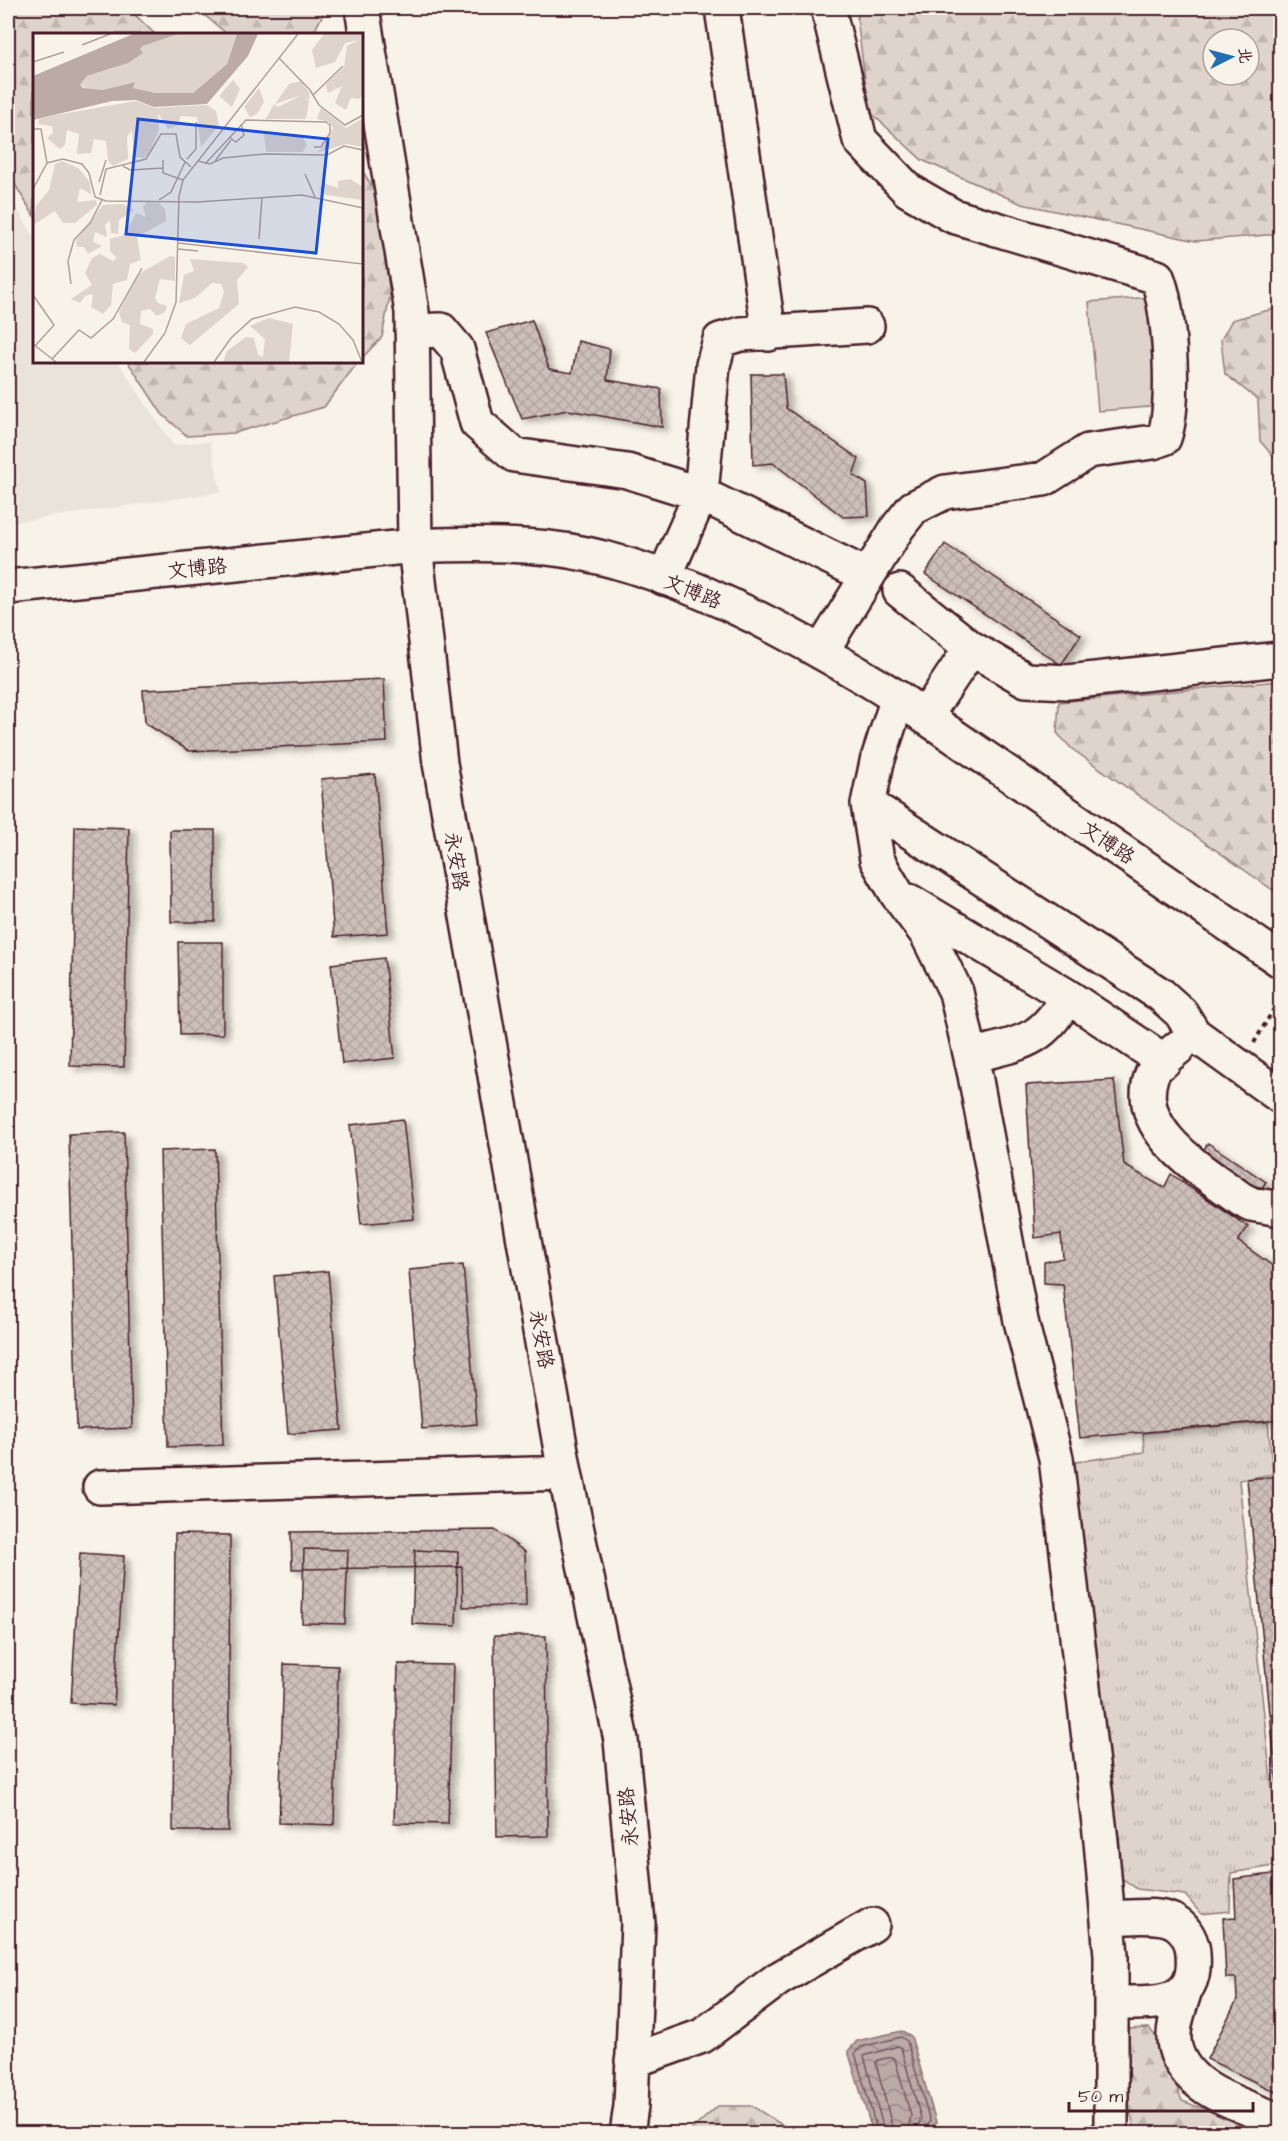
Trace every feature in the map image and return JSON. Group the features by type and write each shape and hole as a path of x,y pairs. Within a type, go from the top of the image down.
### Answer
{"street":[{"name":"永安路","path":"362,8 412,312 416,546 440,763 565,1473 621,1740 638,1923 627,2133"},
{"path":"722,8 769,334"},
{"path":"821,652 898,527 913,508 945,492 1044,479 1088,451 1153,442 1164,438 1170,422 1170,376 1163,291 1157,277 953,216 908,190 860,140 828,8"},
{"path":"664,578 700,494 712,365 720,340 741,334 867,326"},
{"path":"412,331 441,330 458,349 477,423 514,455 627,471 700,494 868,576"},
{"name":"文博路","path":"8,587 416,546 476,544 549,548 608,560 664,578 764,622 821,652 898,698 1281,960"},
{"path":"900,591 971,648 1026,680 1046,682 1281,659"},
{"path":"925,717 971,648"},
{"path":"898,698 877,762 868,804 877,860 897,894 927,934 956,992 1021,1321 1056,1458 1101,1840 1108,1918 1111,2003 1111,2133"},
{"path":"868,804 1161,995 1181,1013 1194,1034 1281,1096"},
{"path":"897,894 1066,996 1164,1061"},
{"path":"970,1056 1017,1043 1041,1032 1055,1019 1066,996"},
{"path":"1194,1034 1151,1074 1148,1093 1154,1118 1168,1140 1241,1199 1263,1207 1281,1209"},
{"path":"100,1487 565,1473"},
{"path":"1108,1918 1161,1918 1176,1922 1193,1946 1192,1977 1184,1993 1175,2031 1175,2046 1181,2061 1193,2077 1209,2090 1281,2121"},
{"path":"632,2061 702,2036 778,1979 872,1925"},
{"path":"1111,2003 1169,2000 1184,1993"}],"path":[{"path":"1240,1068 1276,1005"}],"shaded area":[{"path":"8,195 33,234 33,363 119,363 173,445 210,441 221,492 8,523"}],"green space":[{"path":"8,8 112,8 132,12 154,33 33,33 33,214 8,173"},
{"path":"196,8 326,8 314,33 226,33"},
{"path":"862,8 1280,8 1280,234 1196,241 1022,204 922,160 869,111 857,18"},
{"path":"363,172 378,196 390,296 382,337 363,357"},
{"path":"1153,297 1162,406 1098,411 1089,302"},
{"path":"1280,307 1280,458 1275,458 1260,441 1258,400 1225,374 1221,340 1232,320"},
{"path":"129,363 357,363 324,407 234,433 187,436 162,414"},
{"path":"1280,681 1280,895 1072,749 1057,733 1059,702"},
{"path":"1268,1422 1273,1474 1239,1480 1280,1865 1231,1873 1230,1911 1201,1914 1185,1895 1137,1889 1119,1876 1069,1463 1144,1452 1143,1433"},
{"path":"1149,2028 1160,2042 1182,2101 1269,2133 1136,2133 1128,2104 1126,2029"},
{"path":"718,2106 752,2106 795,2133 688,2133"}],"water":[{"path":"902,2031 911,2036 936,2122 933,2128 918,2134 873,2133 848,2051 857,2041"}],"building":[{"path":"532,320 549,369 572,373 578,341 610,349 607,380 661,389 662,427 568,410 522,419 486,333"},
{"path":"751,374 783,374 786,408 859,459 853,475 867,484 869,516 843,517 773,463 753,465"},
{"path":"945,544 1081,635 1061,665 925,574"},
{"path":"384,679 387,742 189,751 145,723 143,690"},
{"path":"375,774 388,933 334,937 321,779"},
{"path":"75,826 129,828 124,1067 70,1066"},
{"path":"170,830 215,830 215,922 171,922"},
{"path":"178,942 223,942 223,1034 180,1035"},
{"path":"384,958 395,1058 342,1064 331,964"},
{"path":"1114,1080 1124,1165 1164,1188 1171,1174 1248,1227 1238,1241 1273,1266 1280,1266 1280,1420 1080,1438 1063,1284 1044,1283 1044,1262 1063,1258 1061,1234 1035,1238 1026,1085"},
{"path":"403,1119 414,1219 361,1224 350,1125"},
{"path":"124,1132 132,1428 77,1430 69,1134"},
{"path":"1208,1143 1266,1182 1240,1221 1182,1182"},
{"path":"215,1149 223,1445 168,1447 160,1151"},
{"path":"463,1265 477,1424 422,1429 409,1270"},
{"path":"328,1271 342,1430 288,1434 274,1276"},
{"path":"1280,1476 1280,1816 1247,1479"},
{"path":"495,1530 525,1552 526,1606 463,1607 462,1567 292,1569 291,1532"},
{"path":"175,1534 230,1535 228,1831 173,1831"},
{"path":"304,1549 348,1550 345,1624 302,1623"},
{"path":"415,1550 458,1552 456,1626 412,1624"},
{"path":"80,1553 124,1556 114,1705 71,1703"},
{"path":"494,1636 546,1636 548,1836 497,1837"},
{"path":"284,1664 338,1666 334,1825 279,1823"},
{"path":"398,1664 453,1665 448,1824 394,1823"},
{"path":"1280,1873 1280,2094 1207,2059 1237,2000 1236,1978 1226,1978 1223,1918 1236,1917 1234,1879"}]}
